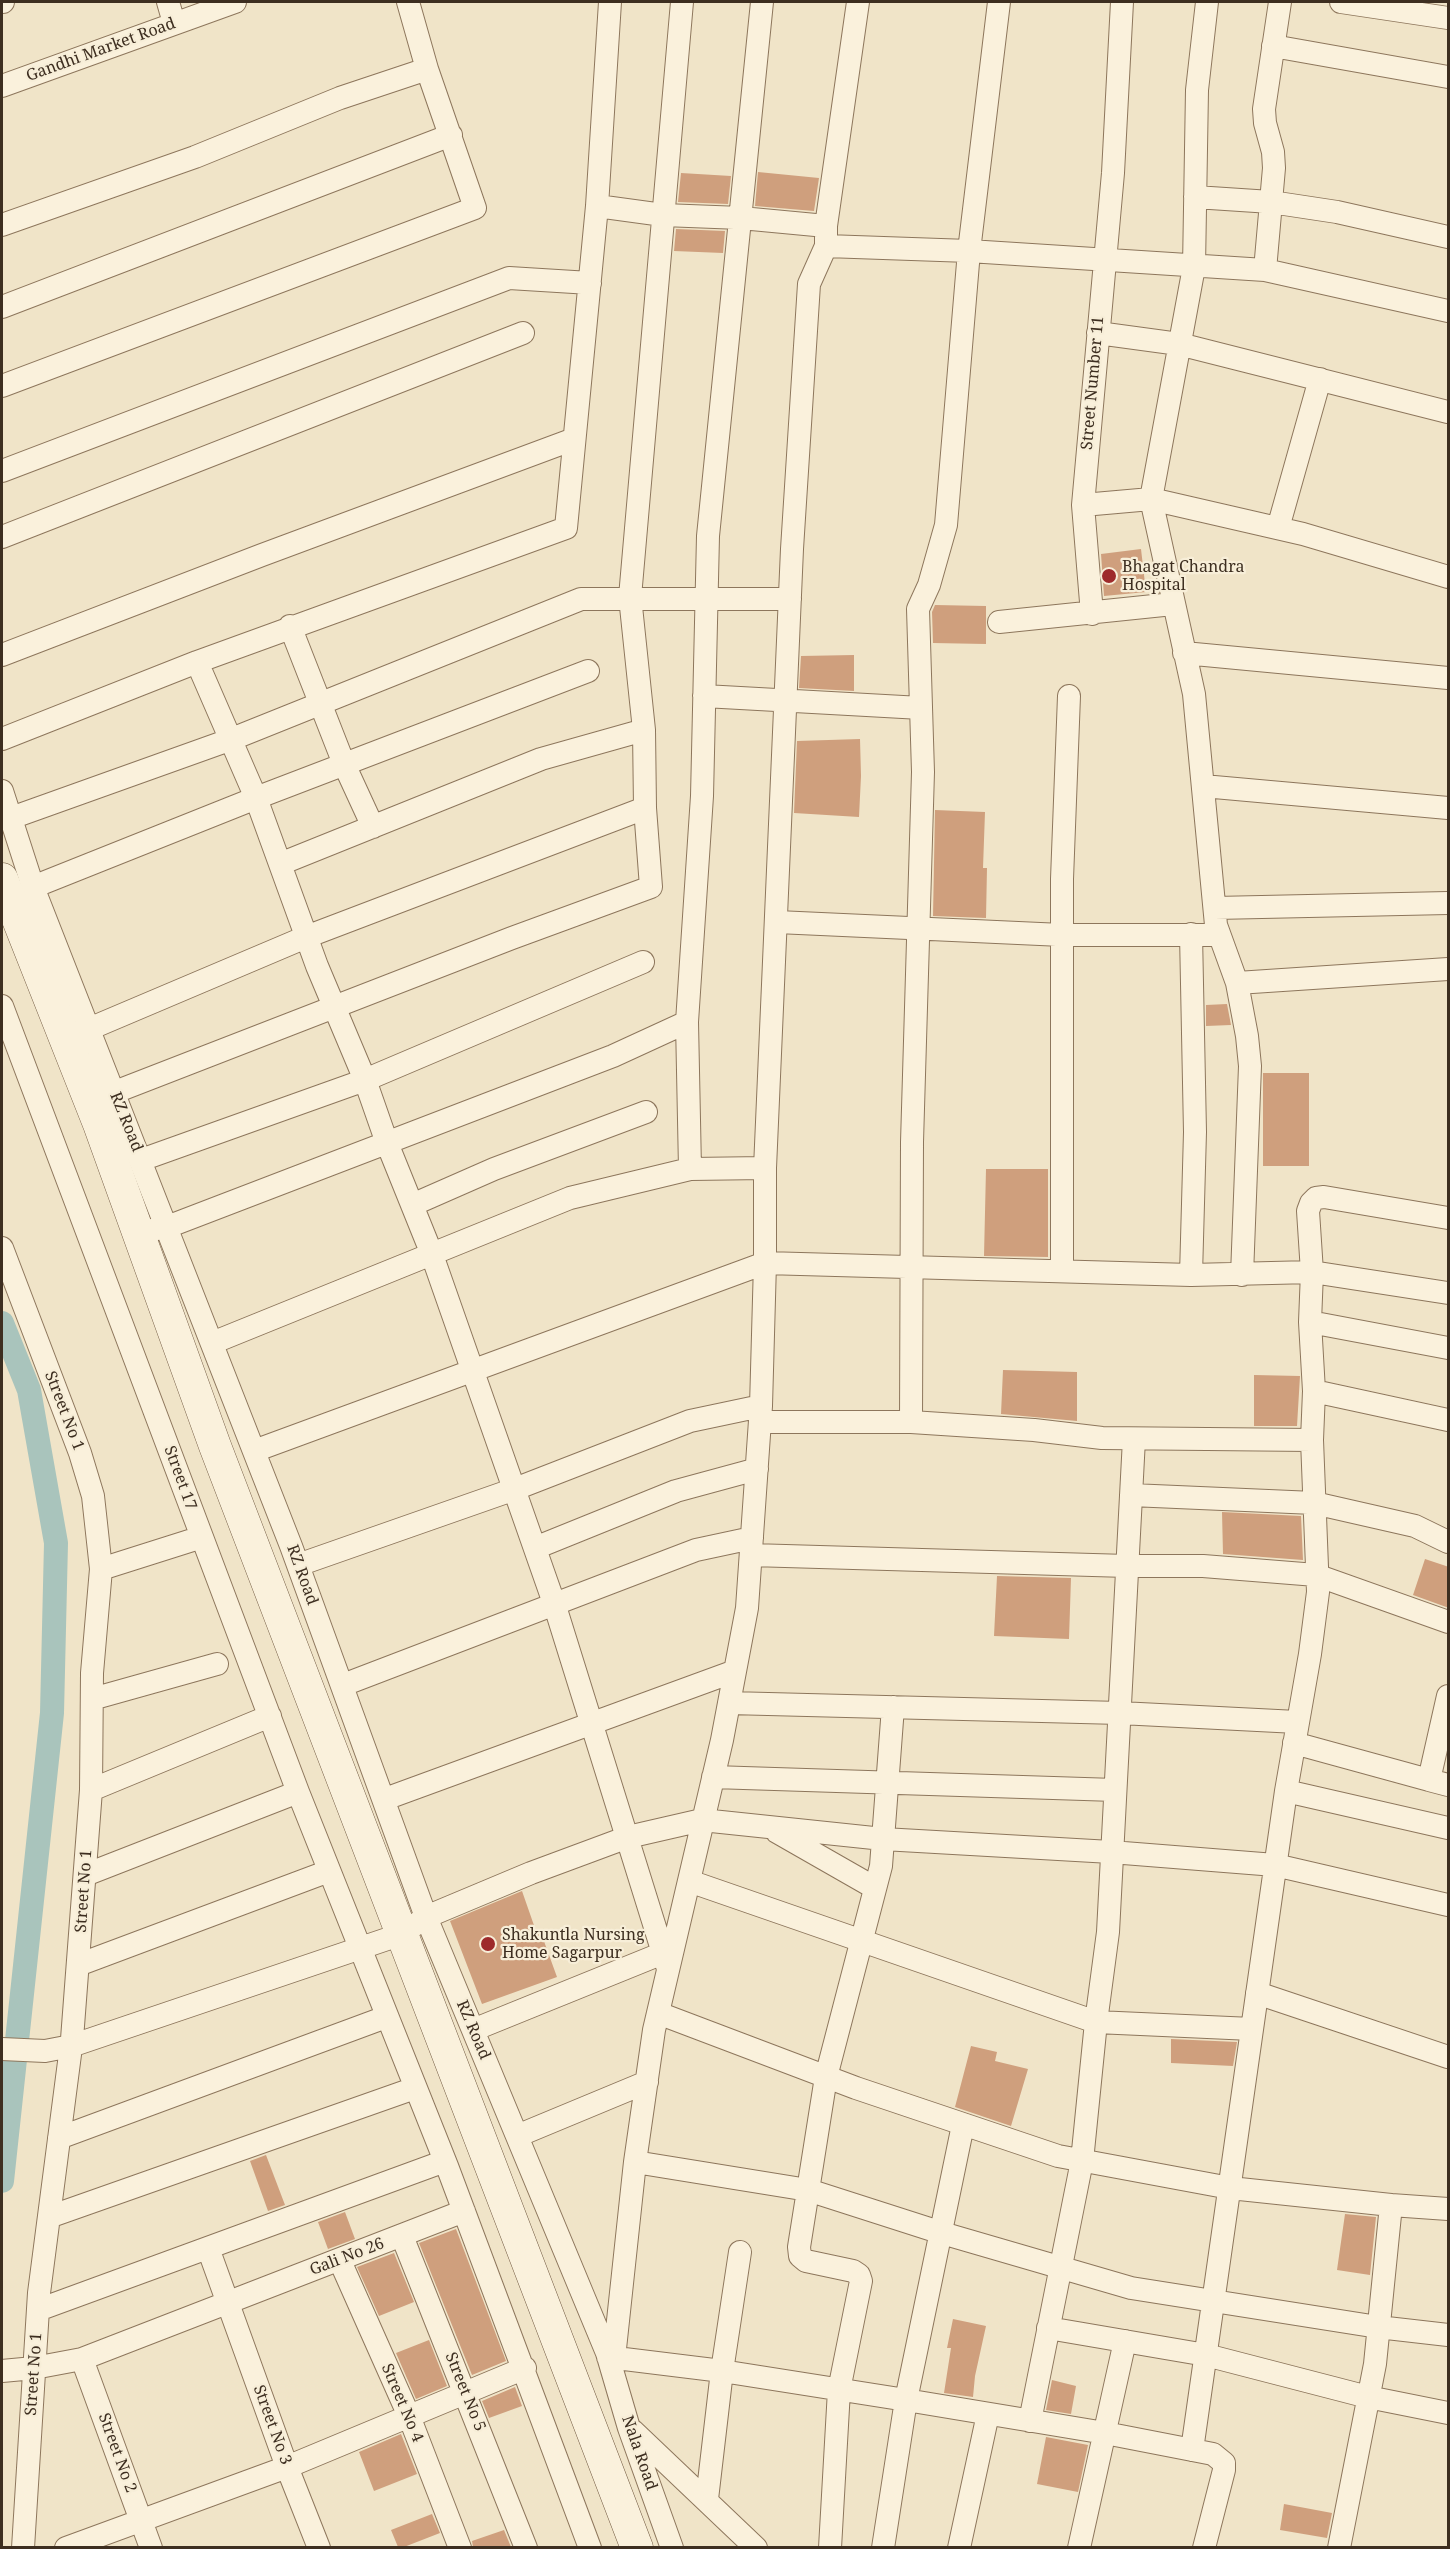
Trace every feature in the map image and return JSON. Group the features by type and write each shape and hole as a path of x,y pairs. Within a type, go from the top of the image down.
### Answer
{"street":[{"name":"Gandhi Market Road","path":"2,86 171,12 235,2"},
{"path":"2,386 475,208 408,2"},
{"path":"2,739 290,626 566,528 597,206 610,2"},
{"path":"115,1092 512,938 651,887 645,808 644,730 630,597 682,2"},
{"path":"690,1169 687,1022 702,796 708,536 762,2"},
{"path":"858,2 826,236 809,284 790,599 765,1168 761,1414 747,1608 713,1777 689,1881 666,1961 635,2162 611,2357 722,2371 906,2400 1105,2433 1213,2454 1224,2463 1224,2470 1204,2547"},
{"path":"911,1422 912,1142 923,772 918,609 929,585 946,525 969,251 999,2"},
{"name":"Street Number 11","path":"1092,614 1083,505 1113,173 1122,2"},
{"path":"1207,2 1197,90 1194,267 1151,499 1194,694 1218,935 1237,983 1250,1066 1242,1275"},
{"path":"1265,270 1273,152 1265,123 1264,109 1280,2"},
{"path":"1341,2 1449,18"},
{"path":"1273,46 1449,77"},
{"path":"2,225 195,157 340,98 428,69"},
{"path":"2,307 451,135"},
{"path":"1195,197 1271,202 1336,212 1449,237"},
{"path":"597,206 663,215 741,218 826,236 969,251 1265,270 1449,311"},
{"path":"2,471 509,278 590,283"},
{"path":"2,537 523,333"},
{"path":"1098,333 1179,344 1449,412"},
{"path":"1278,528 1320,379"},
{"path":"2,655 284,546 574,440"},
{"path":"1083,505 1151,499 1278,528 1449,577"},
{"path":"11,818 232,739 581,599 630,597 790,599"},
{"path":"999,622 1173,604"},
{"path":"290,626 319,704 373,826"},
{"path":"1184,653 1449,678"},
{"path":"197,662 256,798 333,1008 365,1080 387,1143 431,1252 554,1603 666,1961"},
{"path":"33,887 256,798 588,671"},
{"path":"704,696 921,708"},
{"path":"1062,1269 1062,935 1069,696"},
{"path":"280,864 541,759 644,730"},
{"path":"1203,786 1449,808"},
{"name":"RZ Road","path":"2,790 33,887 141,1160 153,1230 212,1343 385,1799 414,1925 473,2030 611,2357"},
{"path":"89,1029 306,937 645,808"},
{"path":"2,879 99,1124 153,1230 215,1446 414,1925 637,2547"},
{"path":"1215,908 1449,903"},
{"path":"777,922 1062,935 1218,935"},
{"path":"1191,934 1195,1132 1191,1275"},
{"path":"141,1160 365,1080 643,962"},
{"path":"1237,983 1449,969"},
{"name":"Street 17","path":"2,1006 328,1871 445,2161 525,2368 590,2547"},
{"path":"153,1230 613,1056 687,1022"},
{"path":"412,1205 494,1169 646,1112"},
{"path":"212,1343 431,1252 570,1198 690,1169 765,1168"},
{"path":"1192,2450 1275,1865 1318,1592 1312,1440 1314,1391 1310,1322 1312,1272 1308,1211 1316,1198 1324,1197 1449,1218"},
{"name":"Street No 1","path":"2,1248 80,1453 93,1496 101,1569 92,1699 91,1790 78,1965 71,2046 38,2310 23,2547"},
{"path":"254,1451 765,1263 912,1268 1062,1269 1191,1275 1312,1272 1449,1293"},
{"path":"1310,1322 1449,1348"},
{"path":"1314,1391 1449,1420"},
{"path":"298,1565 515,1489 690,1421 761,1414 911,1422 1134,1439 1312,1440"},
{"path":"1030,2421 1082,2161 1108,1932 1134,1439"},
{"path":"535,1548 676,1491 757,1469"},
{"path":"1131,1495 1314,1503 1415,1526 1449,1542"},
{"path":"101,1569 202,1537"},
{"path":"343,1685 696,1550 751,1547 1127,1566 1203,1566 1316,1575 1449,1622"},
{"path":"92,1699 217,1664"},
{"path":"385,1799 735,1671"},
{"path":"729,1703 1120,1713 1295,1733 1439,1783 1449,1696"},
{"path":"830,2547 839,2390 861,2281 859,2275 853,2271 806,2261 800,2256 799,2247 826,2077 881,1866 893,1707"},
{"path":"91,1790 270,1716"},
{"path":"713,1777 1115,1790"},
{"path":"1286,1791 1449,1828"},
{"path":"85,1875 298,1792"},
{"path":"2,2049 45,2050 71,2046 359,1950 531,1873 627,1837 702,1820 883,1839 1112,1852 1275,1865 1449,1905"},
{"path":"769,1827 875,1888"},
{"path":"78,1965 328,1871"},
{"path":"689,1881 1096,2022 1252,2029"},
{"path":"473,2030 666,1961"},
{"path":"1257,1993 1449,2057"},
{"path":"658,2013 826,2077 1058,2156 1230,2188 1449,2209"},
{"path":"59,2138 387,2018"},
{"path":"517,2136 647,2082"},
{"path":"49,2217 416,2088"},
{"path":"883,2547 906,2400 963,2125"},
{"path":"38,2310 445,2161"},
{"path":"635,2162 808,2190 942,2234 1131,2288 1378,2327 1449,2335"},
{"path":"1339,2547 1368,2397 1391,2205"},
{"name":"Gali No 26","path":"228,2301 340,2261 464,2211"},
{"name":"Street No 5","path":"402,2236 526,2547"},
{"name":"Street No 3","path":"208,2248 287,2467 319,2547"},
{"path":"707,2499 722,2371 740,2253"},
{"name":"Street No 4","path":"340,2261 409,2416 460,2547"},
{"path":"3,2371 82,2359 228,2301"},
{"path":"1048,2328 1206,2355 1368,2397 1449,2413"},
{"path":"1079,2547 1125,2341"},
{"name":"Nala Road","path":"611,2357 629,2428 672,2547"},
{"name":"Street No 2","path":"82,2359 151,2547"},
{"path":"66,2547 287,2467 525,2368"},
{"path":"959,2547 988,2414"},
{"path":"629,2428 756,2547"}],"building":[{"path":"758,172 819,178 814,211 755,206"},
{"path":"681,173 731,176 728,204 678,202"},
{"path":"676,229 725,231 723,253 674,251"},
{"path":"1141,549 1146,592 1104,596 1101,554"},
{"path":"935,605 986,606 986,644 933,643 932,612"},
{"path":"854,655 854,691 799,688 801,656"},
{"path":"860,739 859,817 794,813 797,741"},
{"path":"935,810 985,812 983,868 987,868 986,918 933,916"},
{"path":"1227,1004 1231,1025 1206,1026 1206,1005"},
{"path":"1263,1073 1309,1073 1309,1166 1263,1166"},
{"path":"986,1169 1048,1169 1048,1257 984,1256"},
{"path":"1003,1370 1077,1372 1077,1421 1001,1414"},
{"path":"1254,1375 1300,1376 1297,1426 1254,1426"},
{"path":"1222,1512 1301,1516 1303,1560 1223,1554"},
{"path":"1425,1559 1449,1567 1449,1608 1413,1595"},
{"path":"997,1576 1071,1578 1069,1639 994,1636"},
{"path":"522,1891 537,1934 541,1933 557,1977 482,2004 450,1921"},
{"path":"1171,2039 1237,2042 1233,2066 1171,2063"},
{"path":"971,2046 997,2052 995,2061 1028,2069 1011,2126 955,2107"},
{"path":"266,2155 285,2205 268,2211 250,2161"},
{"path":"345,2212 355,2239 328,2249 318,2222"},
{"path":"1345,2214 1376,2217 1370,2275 1337,2270"},
{"path":"456,2229 506,2361 472,2375 419,2243"},
{"path":"394,2253 414,2302 379,2316 357,2267"},
{"path":"953,2319 986,2326 975,2376 973,2397 944,2393 951,2348 947,2348"},
{"path":"429,2340 447,2386 416,2399 396,2353"},
{"path":"1052,2380 1076,2386 1071,2414 1046,2410"},
{"path":"515,2387 522,2406 489,2418 482,2401"},
{"path":"401,2434 417,2474 374,2491 359,2452"},
{"path":"1046,2437 1088,2445 1078,2492 1037,2484"},
{"path":"1284,2504 1332,2513 1327,2538 1280,2530"},
{"path":"432,2514 440,2533 404,2547 398,2547 391,2530"},
{"path":"504,2530 511,2547 473,2547 472,2541"}],"waterway":[{"path":"2,1323 29,1390 56,1543 52,1713 2,2181"}],"place":[{"name":"Bhagat Chandra Hospital","path":"1109,576"},
{"name":"Shakuntla Nursing Home Sagarpur","path":"488,1944"}]}
